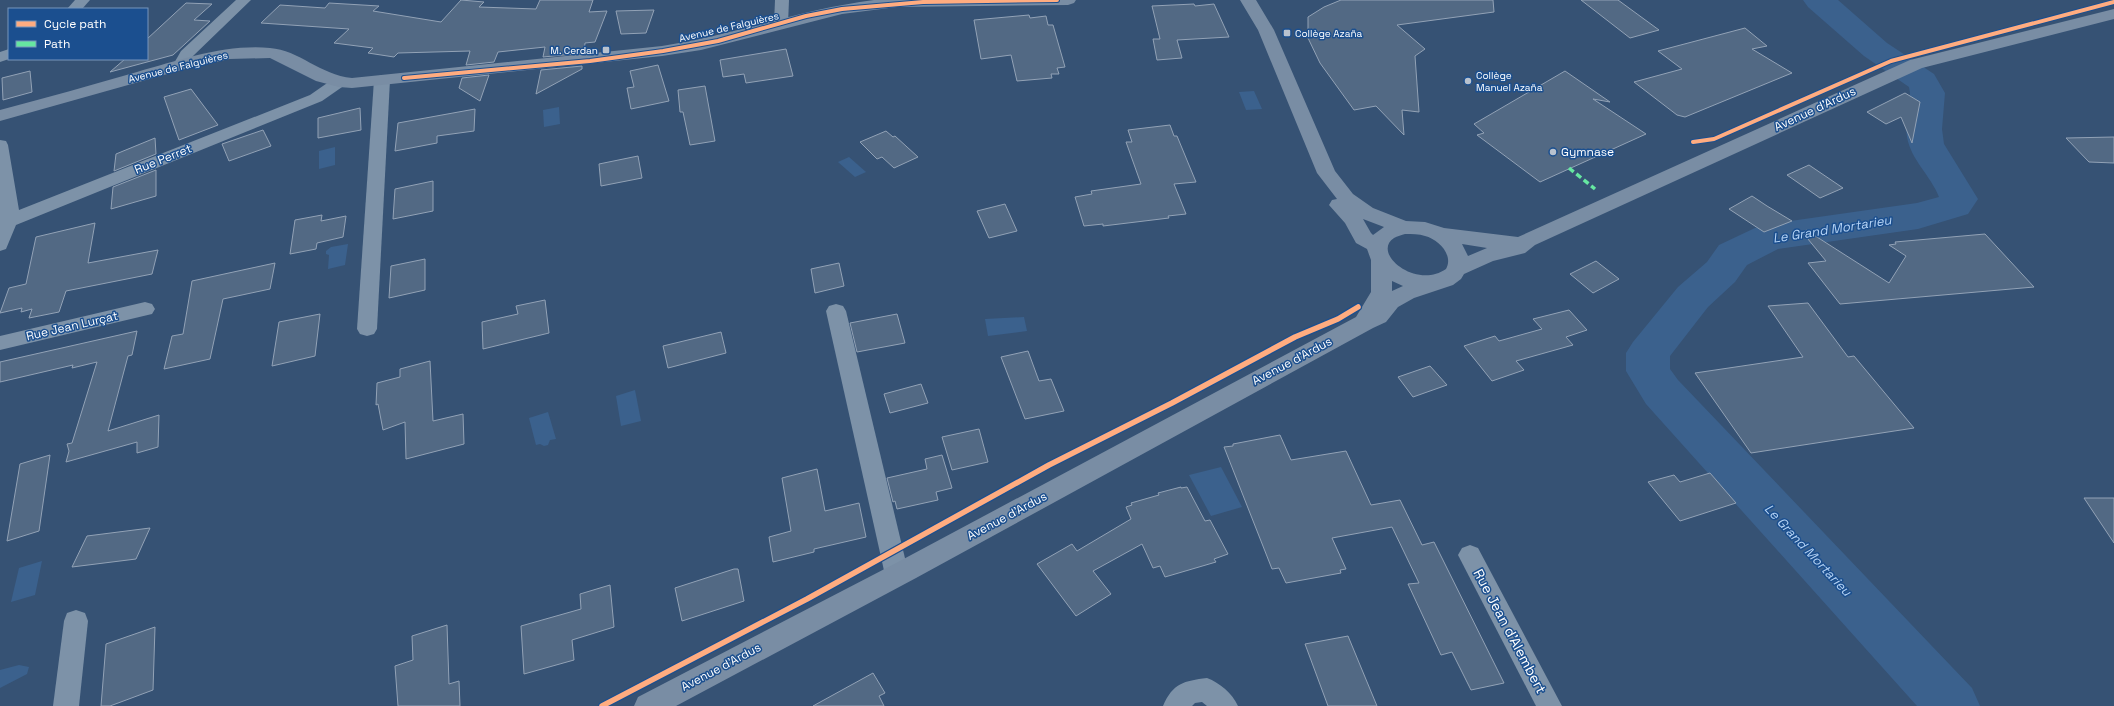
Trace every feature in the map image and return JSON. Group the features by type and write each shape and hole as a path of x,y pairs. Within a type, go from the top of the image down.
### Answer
{"main road":[{"name":"Avenue de Falguières","path":"0,116 181,65 229,54 271,53 286,58 322,77 339,82 382,80 662,51 701,45 841,9 897,2 1068,0"},
{"path":"1248,0 1266,30 1326,173 1346,198 1366,214 1404,227 1418,228 1437,234 1449,240 1456,249 1460,259 1459,268 1454,275 1445,280 1434,283 1408,281 1387,269 1378,253 1364,238 1353,219 1338,203 1326,183 1326,173"},
{"path":"1266,30 1267,0"},
{"name":"Avenue d'Ardus","path":"1459,268 1487,255 1518,248 1528,240 1916,64 2114,14"},
{"path":"1365,322 1367,313 1380,296 1382,280 1378,253 1380,238 1386,233 1404,227"},
{"name":"Avenue d'Ardus","path":"1437,234 1498,243 1528,240"},
{"name":"Avenue d'Ardus","path":"648,706 896,575 1365,322 1377,319 1390,303 1408,291 1434,283"}],"street":[{"path":"75,8 83,0"},
{"path":"181,65 186,54 244,0"},
{"path":"781,24 782,0"},
{"path":"367,329 382,80"},
{"name":"Rue Perret","path":"4,222 316,98 339,82"},
{"path":"0,144 10,210 4,222 0,245"},
{"name":"Rue Jean Lurçat","path":"0,343 145,309"},
{"path":"836,312 896,575"},
{"name":"Rue Jean d'Alembert","path":"1470,555 1549,706"},
{"path":"66,706 76,621"},
{"path":"1176,706 1188,692 1207,690 1225,706"}],"water":[{"path":"1254,91 1262,109 1246,110 1239,92"},
{"path":"559,107 560,124 544,127 543,110"},
{"path":"335,147 335,165 319,169 319,151"},
{"path":"849,157 866,172 855,177 838,162"},
{"path":"348,244 345,265 328,269 329,255 326,254 326,251 331,247"},
{"path":"1024,317 1027,331 988,336 985,319"},
{"path":"635,390 641,421 621,426 616,396"},
{"path":"548,412 556,439 550,440 548,445 536,445 529,418"},
{"path":"1221,467 1242,507 1211,516 1189,475"},
{"path":"42,561 35,595 11,602 19,568"},
{"path":"19,665 29,667 27,674 0,688 0,670"}],"building":[{"path":"461,0 484,2 479,7 536,9 540,0 593,0 589,12 607,11 595,42 585,43 584,53 543,57 545,47 498,52 494,62 466,65 470,51 398,53 394,57 368,53 373,48 334,43 349,29 261,23 280,5 325,8 329,3 379,6 373,11 441,22"},
{"path":"1341,0 1493,0 1494,12 1397,25 1425,49 1415,56 1419,112 1402,110 1404,135 1376,106 1354,110 1320,63 1308,38 1308,17 1324,7"},
{"path":"1581,0 1618,0 1659,30 1630,38"},
{"path":"186,3 212,4 194,20 210,21 173,55 110,72 124,60 148,60 148,38"},
{"path":"1194,4 1195,6 1214,4 1229,37 1177,40 1182,58 1157,60 1153,39 1160,39 1152,6"},
{"path":"654,10 646,33 621,34 616,11"},
{"path":"1029,15 1030,18 1046,16 1048,25 1053,25 1065,67 1057,68 1059,74 1051,74 1052,78 1017,81 1011,55 981,59 974,20"},
{"path":"1745,28 1767,46 1752,49 1792,73 1685,117 1677,115 1634,82 1682,69 1658,51"},
{"path":"786,49 793,76 746,83 744,74 723,77 720,60"},
{"path":"658,65 669,101 631,109 627,88 634,87 630,71"},
{"path":"582,66 582,69 536,94 541,70"},
{"path":"30,71 32,92 3,100 2,78"},
{"name":"Gymnase","path":"1565,71 1610,102 1593,99 1646,134 1540,182 1477,135 1484,133 1474,124"},
{"path":"489,75 480,101 459,88 462,78"},
{"path":"705,86 715,141 690,145 683,112 680,112 678,90"},
{"path":"191,89 218,125 179,140 164,97"},
{"path":"1905,93 1920,102 1912,143 1901,117 1886,124 1867,112"},
{"path":"360,108 361,130 318,138 318,118"},
{"path":"475,109 474,131 437,136 437,143 395,151 398,123"},
{"path":"1170,125 1174,136 1177,136 1196,182 1174,184 1186,214 1168,216 1169,218 1103,226 1103,224 1084,226 1075,197 1092,194 1091,191 1141,184 1126,142 1132,142 1128,130"},
{"path":"263,130 271,146 229,161 222,144"},
{"path":"886,131 893,137 895,136 918,157 894,168 882,157 877,159 860,142"},
{"path":"2114,137 2114,163 2089,162 2066,138"},
{"path":"155,138 156,154 114,171 116,154"},
{"path":"638,156 642,178 601,186 599,164"},
{"path":"1809,165 1843,188 1820,198 1787,175"},
{"path":"156,170 156,196 111,209 113,187"},
{"path":"433,181 433,211 393,219 395,189"},
{"path":"1752,196 1792,221 1764,232 1729,209"},
{"path":"1005,204 1017,231 989,238 977,211"},
{"path":"322,215 321,221 346,216 343,237 317,243 316,249 290,254 295,220"},
{"path":"95,223 88,263 158,250 152,274 66,291 59,312 29,318 32,309 21,312 22,308 0,313 9,288 26,284 36,237"},
{"path":"1806,230 1889,283 1906,256 1889,245 1896,244 1895,242 1985,234 2034,287 1840,304 1808,263 1826,261 1803,233"},
{"path":"425,259 425,290 389,298 391,266"},
{"path":"1596,261 1619,279 1593,293 1570,274"},
{"path":"275,263 270,289 223,299 210,359 164,369 172,336 183,334 192,281"},
{"path":"839,263 844,286 815,293 811,269"},
{"path":"545,300 549,333 483,349 482,322 518,314 516,306"},
{"path":"1808,303 1848,357 1854,356 1914,428 1751,453 1695,373 1803,357 1768,306"},
{"path":"1569,310 1587,330 1566,337 1573,345 1516,361 1524,370 1492,381 1464,346 1495,336 1499,341 1542,329 1533,319"},
{"path":"320,314 315,356 272,366 279,322"},
{"path":"897,314 905,343 857,352 850,323"},
{"path":"137,331 132,355 128,356 108,431 159,415 158,447 137,453 137,442 66,462 69,451 67,444 72,443 97,362 72,368 73,365 0,382 0,362"},
{"path":"721,332 726,353 668,368 663,346"},
{"path":"1028,351 1039,381 1051,379 1064,411 1025,419 1001,357"},
{"path":"430,361 433,421 463,414 464,444 406,459 405,422 383,430 378,404 376,405 377,383 400,377 400,369"},
{"path":"1430,366 1447,385 1413,397 1398,377"},
{"path":"921,384 928,403 890,413 884,394"},
{"path":"979,429 988,462 952,470 942,437"},
{"path":"1280,435 1291,460 1346,451 1371,505 1400,500 1422,545 1434,542 1504,683 1471,690 1452,652 1441,655 1408,584 1419,583 1392,527 1332,538 1346,569 1340,570 1341,573 1286,583 1279,568 1272,569 1224,447"},
{"path":"50,455 39,531 7,541 20,464"},
{"path":"942,455 952,488 936,492 938,500 897,509 895,501 893,502 887,478 927,469 925,459"},
{"path":"817,469 825,511 859,503 866,537 814,549 814,552 773,562 769,537 791,531 782,478"},
{"path":"1710,473 1736,503 1680,521 1648,482 1674,475 1680,482"},
{"path":"1181,487 1187,487 1205,521 1210,520 1228,554 1214,559 1216,562 1165,577 1160,566 1153,568 1142,544 1093,571 1111,594 1076,616 1037,564 1072,544 1077,551 1131,519 1126,507 1132,505 1131,503 1159,495 1158,493"},
{"path":"2084,498 2114,498 2114,543"},
{"path":"150,528 136,559 72,567 87,536"},
{"path":"738,569 744,601 682,621 675,588"},
{"path":"610,585 614,627 572,640 574,660 524,674 521,626 581,609 580,594"},
{"path":"447,625 449,684 459,681 460,706 398,706 395,666 413,660 412,636"},
{"path":"155,627 153,690 110,706 101,706 106,644"},
{"path":"1348,636 1377,706 1328,706 1305,644"},
{"path":"873,673 885,693 879,696 884,706 813,706"}],"waterway":[{"name":"Le Grand Mortarieu","path":"1819,0 1859,36 1889,59 1914,74 1926,86 1928,93 1924,129 1926,144 1956,191 1959,199 1955,205 1918,216 1769,237 1733,255 1721,272 1693,297 1648,353 1648,371 1662,392 1953,706"}],"marked path":[{"path":"1569,168 1595,189"}],"cycle path":[{"path":"404,78 590,61 663,51 736,37 806,16 842,9 923,2 1057,0"},
{"path":"1693,142 1714,139 1891,61 2114,2"},
{"path":"602,706 807,599 1049,465 1172,403 1295,337 1338,319 1358,307"}],"place":[{"name":"Collège Azaña","path":"1287,33"},
{"name":"M. Cerdan","path":"606,50"},
{"name":"Collège Manuel Azaña","path":"1468,81"},
{"name":"Gymnase","path":"1553,152"}]}
